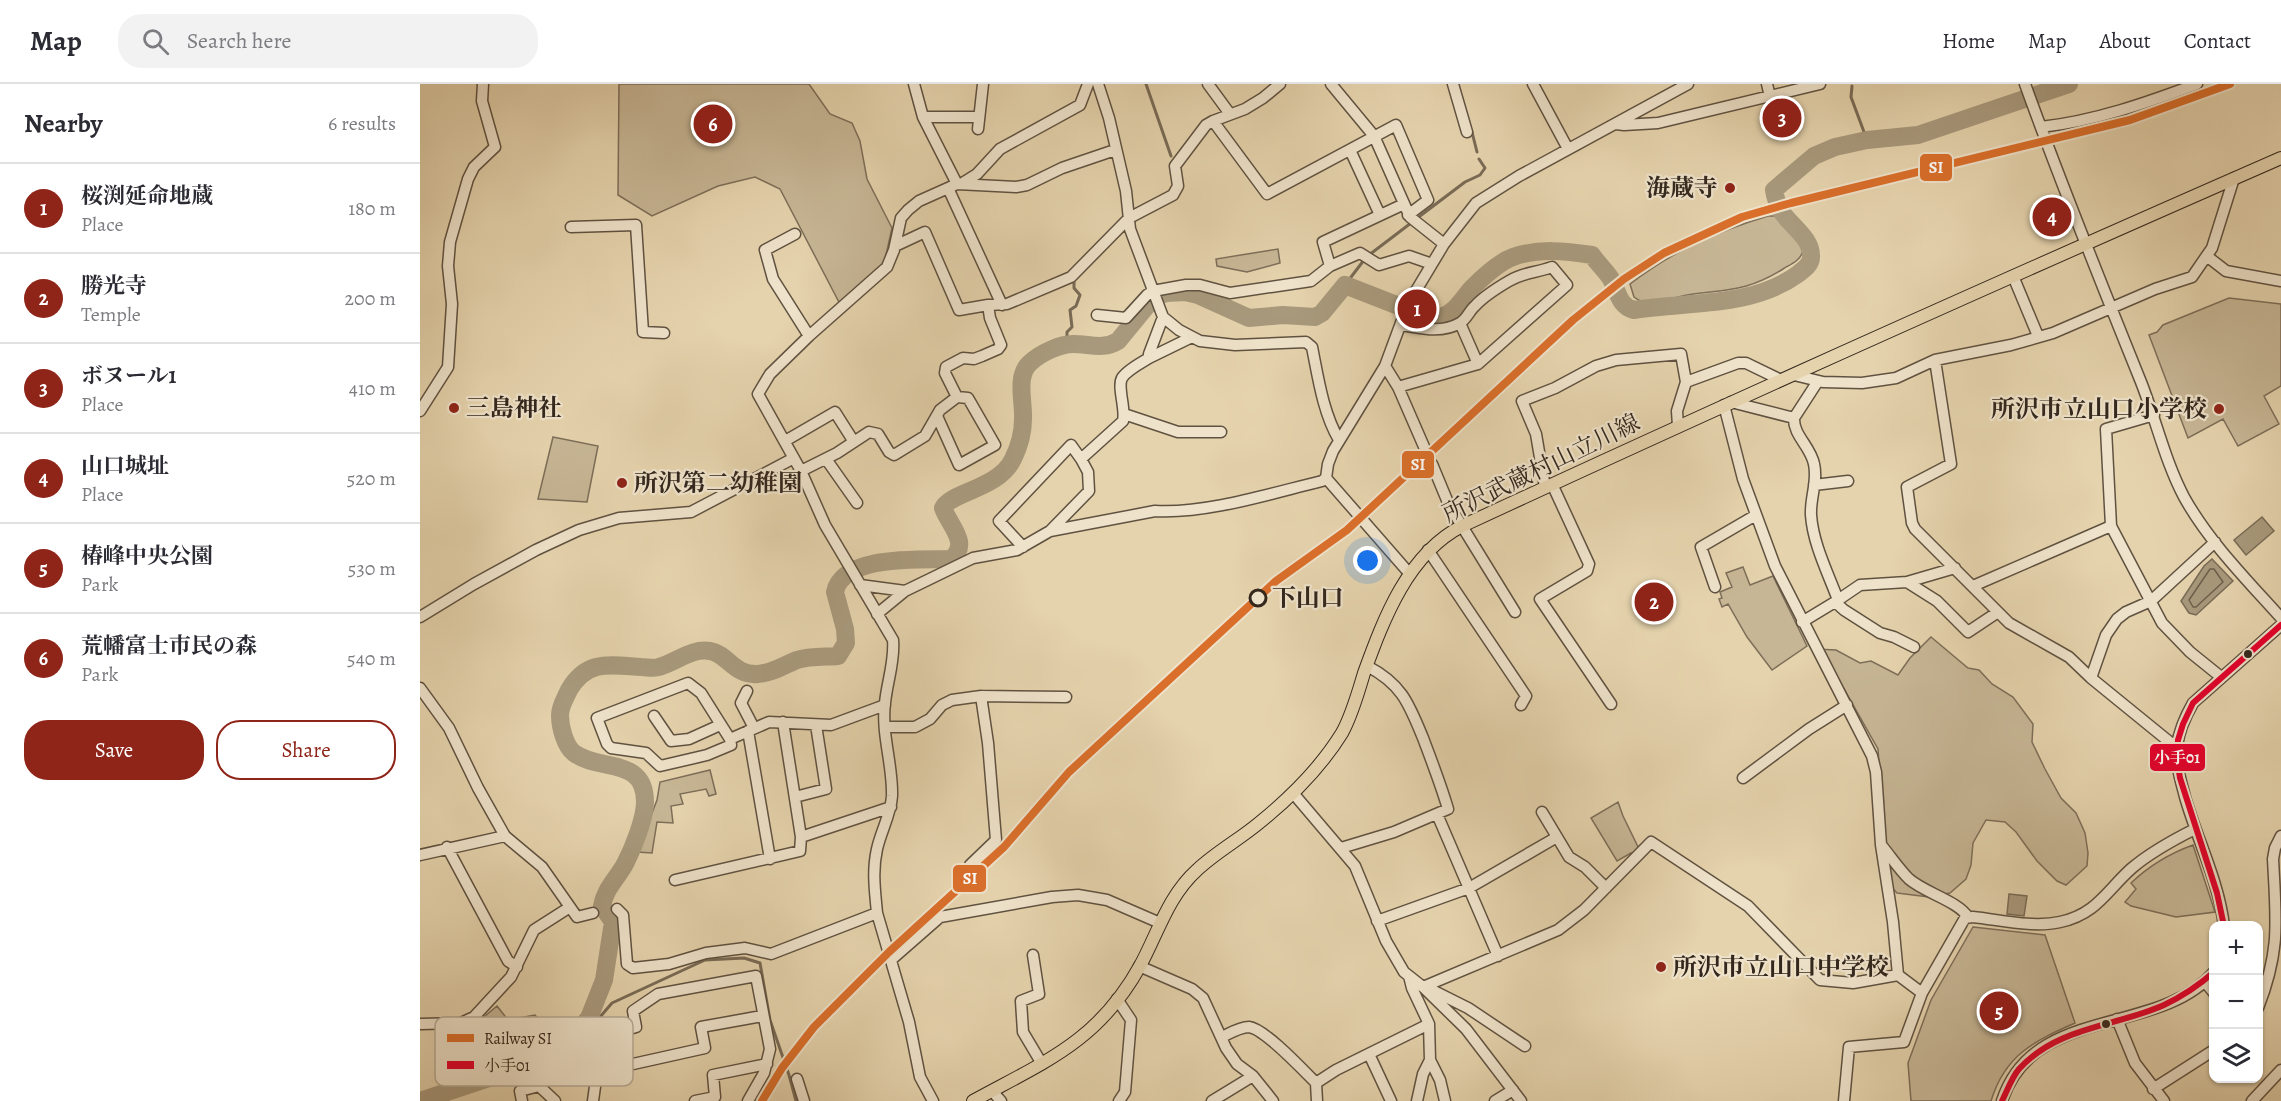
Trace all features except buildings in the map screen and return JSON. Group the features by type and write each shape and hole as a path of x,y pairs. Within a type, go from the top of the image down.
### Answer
{"main road":[{"name":"所沢武蔵村山立川線","path":"973,1101 1042,1064 1081,1038 1098,1023 1140,966 1173,898 1198,869 1260,823 1293,793 1342,732 1394,602 1409,573 1428,550 1462,526 1549,485 2085,243 2281,158"}],"street":[{"path":"420,411 448,367 452,304 448,266 450,242 468,179 474,167 495,147 482,101 483,84"},
{"path":"914,84 923,117 955,185 1002,305"},
{"path":"978,129 983,84"},
{"path":"933,1101 920,1077 909,1022 877,913 873,870 877,849 891,807 892,793 885,705 894,652 892,640 847,566 825,525 801,471 758,394 770,374 887,267 895,246 901,218 908,210 933,194 977,174 1000,149 1080,105 1088,84"},
{"path":"1098,84 1109,118 1136,246 1161,312 1170,324 1200,341 1235,345 1306,342 1312,347 1317,374 1339,440"},
{"path":"1208,84 1230,114"},
{"path":"895,246 925,232 959,310 1002,305 1071,277 1129,218 1173,195 1178,186 1175,166 1199,133 1213,120 1245,109 1263,98 1268,87 1280,84"},
{"path":"1331,84 1374,136 1412,218 1444,244"},
{"path":"1453,84 1467,132"},
{"path":"1533,84 1568,149"},
{"path":"1050,531 1155,510 1171,512 1232,502 1323,481 1339,440 1385,366 1408,304 1444,244 1476,203 1519,176 1688,84"},
{"path":"1767,84 1770,97"},
{"path":"1616,124 1658,123 1820,84"},
{"path":"2041,127 2116,112 2197,84"},
{"path":"2026,86 2085,243 2154,415 2178,484 2193,512 2215,542 2281,618"},
{"path":"923,117 979,117"},
{"path":"1213,120 1268,194 1396,125 1428,200 1412,218"},
{"path":"955,185 1016,187 1026,185 1062,168 1115,150"},
{"path":"1350,150 1380,215"},
{"path":"1794,375 1818,381 1879,382 1896,378 1935,360 2011,345 2053,333 2155,289 2192,277 2208,257 2234,178"},
{"path":"1330,266 1323,242 1404,204"},
{"path":"571,227 636,225 644,332 664,333"},
{"path":"795,234 765,249 773,279 809,336"},
{"path":"1097,315 1126,318 1147,295 1186,285 1200,285 1230,293 1311,281 1330,266 1367,256 1379,265 1409,256 1432,264"},
{"path":"2208,257 2226,271 2281,281"},
{"path":"1398,387 1478,364 1567,285 1552,267 1542,271 1527,272 1485,297 1460,323 1449,328 1430,330 1402,320"},
{"path":"2013,276 2038,336"},
{"path":"957,397 945,373 946,367 963,358 974,359 998,350 1000,345 990,318 988,305"},
{"path":"1149,358 1161,312"},
{"path":"1460,323 1478,364"},
{"path":"1081,459 1123,421 1121,382 1123,376 1149,358 1191,337"},
{"path":"1611,704 1540,600 1587,571 1589,564 1549,485 1536,434 1522,401 1555,388 1596,366 1616,360 1681,354 1686,382 1677,411 1678,426"},
{"path":"1935,360 1951,464 1907,487 1912,523 1915,529 2009,623 2069,657 2091,678 2177,748"},
{"path":"1686,382 1738,363 1746,363 1781,380"},
{"path":"1385,366 1398,387 1425,448"},
{"path":"1818,381 1794,418 1794,424 1811,452 1815,465 1810,512 1813,533 1837,601 1845,610 1880,633 1914,647"},
{"path":"801,471 826,459 869,432 878,434 889,452 894,454 925,436 940,410 957,397 968,398 995,445 959,465 937,416"},
{"path":"1794,418 1728,404 1743,479 1775,566 1802,622 1866,740 1876,772 1881,845 1892,910 1898,975 1922,993"},
{"path":"785,441 835,412 854,442"},
{"path":"1124,414 1178,432 1221,432"},
{"path":"2154,415 2106,429 2111,526 2162,623 2221,677"},
{"path":"877,614 905,591 973,558 1017,550 1023,547 1050,531 1089,491 1088,472 1071,445 999,521 1023,547"},
{"path":"420,617 515,561 579,530 619,518 691,512 794,458"},
{"path":"826,459 858,502"},
{"path":"1432,465 1449,505 1515,612"},
{"path":"1326,478 1409,573"},
{"path":"1814,485 1848,481"},
{"path":"1715,587 1701,547 1756,515"},
{"path":"1973,586 2111,526"},
{"path":"2091,678 2111,626 2126,612 2151,601 2215,542"},
{"path":"1428,550 1526,696 1521,705"},
{"path":"1802,622 1860,585 1907,582 1955,568"},
{"path":"1907,582 1937,601 1968,632 1998,612"},
{"path":"860,585 905,591"},
{"path":"2223,921 2220,903 2179,772 2177,748 2185,716 2193,703 2281,625"},
{"path":"1341,848 1394,832 1448,809 1436,768 1411,706 1388,679 1367,666"},
{"path":"688,683 701,693 730,739 730,745 707,755 660,766 646,753 611,748 607,744 597,718 688,683"},
{"path":"420,687 449,728 478,788 505,836 542,867 577,917 593,914"},
{"path":"747,691 741,702 751,730 770,859"},
{"path":"885,727 915,727 930,719 947,702 981,696 1066,697"},
{"path":"970,865 996,840 988,743 981,696"},
{"path":"730,739 769,722 831,724 885,705"},
{"path":"1743,778 1809,729 1846,705"},
{"path":"654,716 671,741 689,739 720,725"},
{"path":"675,880 800,851 801,837 783,722"},
{"path":"795,797 826,789 816,725"},
{"path":"1293,793 1355,866 1377,921 1396,959 1409,976 1466,1029 1521,1101"},
{"path":"801,837 891,807"},
{"path":"1542,812 1569,857 1585,867 1606,888"},
{"path":"1437,814 1498,956"},
{"path":"1844,1101 1849,1047 1904,1042 1922,993 1963,920 1968,917 2044,924 2061,922 2082,915 2094,907 2131,869 2152,853 2195,829"},
{"path":"420,855 505,836"},
{"path":"2263,999 2278,965 2281,948 2280,911 2272,859 2281,836"},
{"path":"1377,921 1469,888 1557,837"},
{"path":"1423,987 1558,930 1573,921 1651,842 1748,906 1820,980 1853,984 1898,975"},
{"path":"1881,845 1909,879 1962,910 1968,917"},
{"path":"447,848 508,961 518,967"},
{"path":"892,959 940,917 1052,897 1078,895 1107,900 1160,923"},
{"path":"474,1017 518,967 534,930 570,907"},
{"path":"617,909 623,915 627,964 633,968 669,964 706,953 745,948 771,954 877,913"},
{"path":"1033,955 1039,994 1021,1001 1023,1032 1042,1064"},
{"path":"1140,966 1192,989 1203,998 1226,1048 1237,1064 1253,1076 1273,1101"},
{"path":"2002,1101 2018,1070 2041,1048 2079,1030 2186,995 2211,975"},
{"path":"633,1028 636,1027 633,1011 658,994 756,976 770,1048 764,1073 748,1101"},
{"path":"1409,976 1412,988 1429,1024 1430,1060 1440,1080 1445,1101"},
{"path":"2205,982 2209,987"},
{"path":"1423,987 1481,1016 1525,1046"},
{"path":"1117,999 1131,1020 1125,1092 1119,1101"},
{"path":"633,1063 705,1048 701,1027 762,1016"},
{"path":"1466,1029 1481,1016"},
{"path":"2117,1019 2135,1063 2164,1101"},
{"path":"420,1024 435,1024"},
{"path":"1316,1083 1429,1024"},
{"path":"1222,1036 1243,1028 1252,1028 1285,1051 1316,1083 1317,1101"},
{"path":"2153,1089 2209,1053"},
{"path":"1369,1054 1391,1101"},
{"path":"1417,1101 1423,1074 1430,1060"},
{"path":"695,1101 715,1097 713,1075 766,1064"},
{"path":"2252,1101 2280,1072"},
{"path":"1212,1101 1253,1076"},
{"path":"797,1079 804,1101"},
{"path":"522,1101 519,1091 539,1086 555,1101"},
{"path":"593,1101 595,1086"},
{"path":"992,1090 1001,1101"},
{"path":"1495,1101 1513,1090"}],"shaded area":[{"path":"619,84 809,84 830,114 852,123 860,141 867,179 892,228 884,264 841,306 780,189 755,177 718,186 652,216 618,195"},
{"path":"1768,216 1779,216 1798,239 1803,251 1792,264 1747,286 1652,302 1634,297 1630,284 1662,262 1712,236"},
{"path":"1278,249 1280,263 1247,272 1217,266 1216,259"},
{"path":"2229,298 2281,304 2281,386 2264,396 2279,424 2238,446 2223,419 2188,438 2149,335 2157,332 2163,325"},
{"path":"553,437 598,446 587,502 538,499"},
{"path":"1743,567 1750,585 1773,576 1807,646 1772,670 1747,637 1728,604 1722,607 1719,599 1722,598 1720,592 1732,587 1726,573"},
{"path":"1931,637 1968,668 1979,670 1992,684 2013,697 2033,724 2032,742 2061,798 2076,813 2085,833 2087,866 2066,885 2057,881 2037,861 2016,832 2005,822 1986,820 1973,843 1971,865 1966,879 1950,893 1929,897 1897,893 1887,882 1878,749 1844,689 1817,649 1836,650 1860,663 1871,661 1898,675 1910,658"},
{"path":"710,770 716,794 709,796 706,789 680,794 683,804 671,806 673,823 657,822 652,853 637,852 657,800 660,782"},
{"path":"1618,802 1640,851 1635,857 1631,853 1617,861 1591,818"},
{"path":"2193,845 2215,912 2176,917 2131,906 2125,902 2136,889 2131,883 2152,865"},
{"path":"1973,927 2045,935 2075,1023 2034,1043 2013,1061 2004,1072 1991,1101 1911,1101 1908,1063 1931,1000"},
{"path":"497,1006 506,1017 484,1017"}],"water":[{"path":"2262,517 2274,531 2246,555 2234,540"},
{"path":"2212,559 2233,581 2196,615 2189,613 2181,601 2204,566"},
{"path":"2009,894 2027,896 2024,916 2007,914"}],"waterway":[{"path":"1146,84 1171,156"},
{"path":"589,1017 604,980 613,922 602,906 606,894 632,849 641,825 645,802 643,787 629,771 584,759 568,746 562,730 560,712 569,690 583,673 600,666 657,668 690,653 703,651 716,653 743,672 750,674 769,672 797,660 838,656 846,643 845,629 835,592 841,580 852,571 868,565 904,560 951,559 957,553 959,547 957,534 943,508 955,498 997,477 1013,459 1022,429 1023,374 1026,367 1040,355 1068,344 1102,346 1112,344 1118,341 1150,302 1159,295 1167,293 1185,292 1198,295 1249,318 1283,315 1315,317 1322,313 1345,285 1427,317 1440,317 1455,309 1476,284 1502,263 1513,257 1542,251 1592,255 1611,279 1622,302 1634,310 1719,301 1760,293 1798,274 1810,262 1808,244 1781,211 1774,190 1814,156 1835,147 1867,140 1918,135 2069,84"},
{"path":"1852,86 1851,97 1867,140"},
{"path":"1472,132 1477,152"},
{"path":"1416,219 1465,182 1480,175 1485,168 1479,159"},
{"path":"1369,255 1411,223"},
{"path":"1345,285 1364,260"},
{"path":"1067,345 1067,332 1072,327 1070,310 1076,306 1080,295 1074,288 1074,279"},
{"path":"600,1017 612,1003 705,960 744,958 760,963 770,1020 796,1101"},
{"path":"420,1101 465,1086"}],"rail line":[{"name":"SI","path":"762,1101 782,1068 814,1027 889,952 1004,847 1069,772 1276,581 1347,530 1573,320 1624,279 1664,253 1742,217 2130,120 2230,84"}],"transit line":[{"name":"小手01","path":"2223,921 2217,893 2180,778 2177,759 2178,740 2193,703 2281,625"},
{"name":"小手01","path":"2002,1101 2019,1069 2051,1044 2088,1029 2164,1005 2210,975"}],"place":[{"name":"ボヌール1","path":"1782,118"},
{"name":"荒幡富士市民の森","path":"713,124"},
{"name":"海蔵寺","path":"1730,188"},
{"name":"山口城址","path":"2052,217"},
{"name":"桜渕延命地蔵","path":"1417,309"},
{"name":"三島神社","path":"454,408"},
{"name":"所沢市立山口小学校","path":"2219,409"},
{"name":"所沢第二幼稚園","path":"622,483"},
{"name":"下山口","path":"1258,598"},
{"name":"勝光寺","path":"1654,602"},
{"name":"所沢市立山口中学校","path":"1661,967"},
{"name":"椿峰中央公園","path":"1999,1011"}]}
